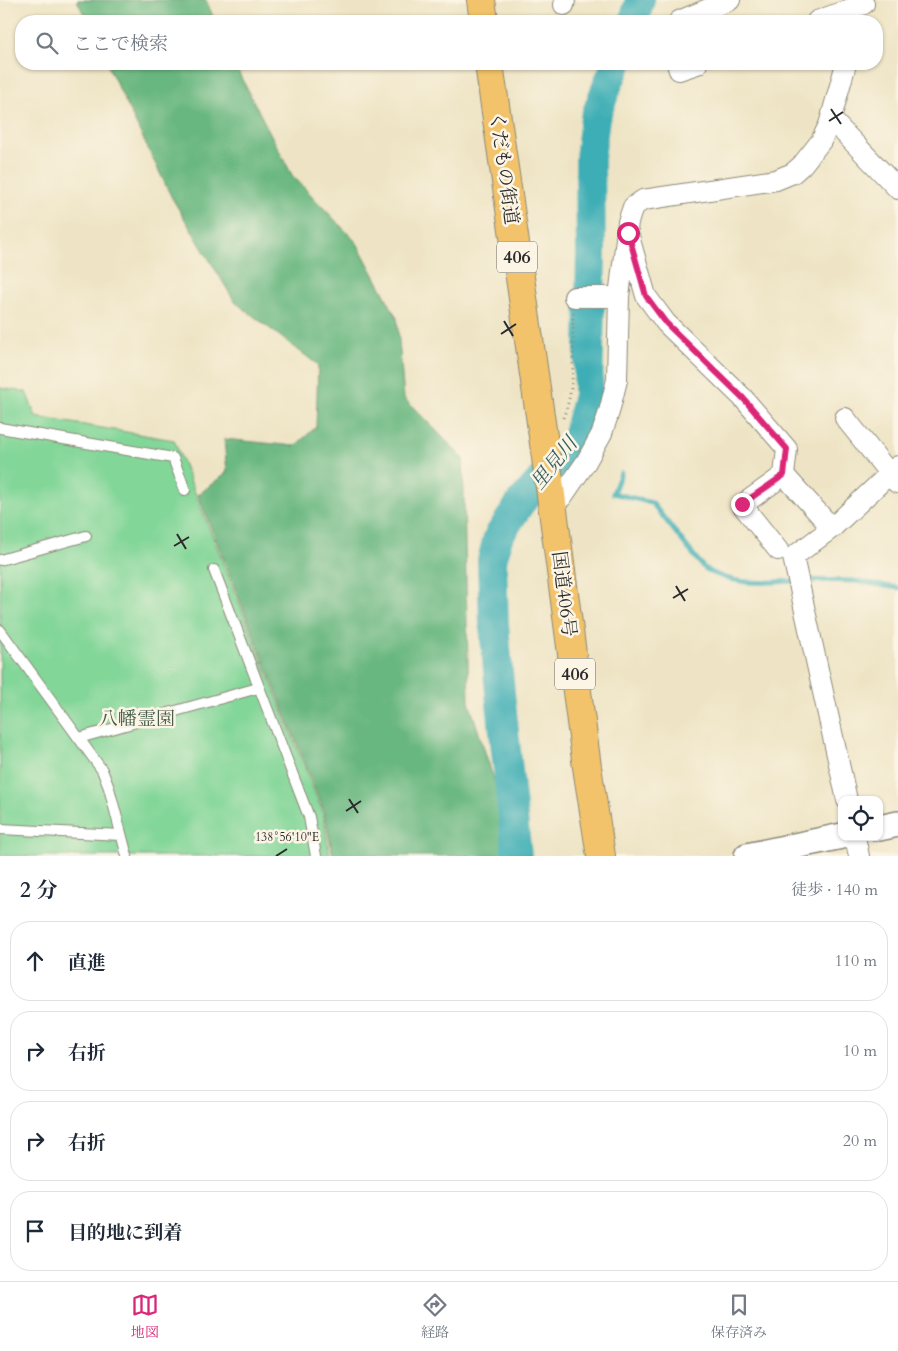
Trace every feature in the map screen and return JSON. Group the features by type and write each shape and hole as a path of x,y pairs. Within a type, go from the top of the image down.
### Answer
{"highway":[{"path":"481,0 483,15"},
{"name":"くだもの街道","path":"490,70 544,444"},
{"name":"国道406号","path":"544,444 587,767 601,856"}],"street":[{"path":"694,15 730,0"},
{"path":"840,15 863,9"},
{"path":"552,499 562,497 586,462 602,433 610,412 616,380 616,297 628,233 628,222 633,207 643,200 776,180 793,173 821,142 844,70"},
{"path":"830,119 898,189"},
{"path":"628,233 646,296 666,323 743,398 787,449 784,475 832,528"},
{"path":"576,297 616,297"},
{"path":"845,418 895,474 832,528 794,557 846,796"},
{"path":"778,550 742,504 784,475"},
{"path":"883,827 898,824"},
{"path":"747,856 838,837"},
{"path":"856,841 859,856"}],"lane":[{"path":"0,428 173,458 185,490"},
{"path":"0,560 86,536"},
{"path":"214,570 309,817 316,856"},
{"path":"0,630 102,770 109,788 127,856"},
{"path":"79,738 258,688"},
{"path":"0,829 121,834"}],"path":[{"path":"544,444 561,422 568,405 574,378 576,297"}],"green space":[{"path":"77,0 206,0 212,15 84,15"},
{"path":"110,70 237,70 292,175 357,243 397,318 404,398 463,458 469,702 505,814 506,856 333,856 324,811 198,495 227,472 224,439 295,446 316,427 318,365 235,302 172,198"},
{"name":"八幡霊園","path":"0,388 26,392 36,417 174,440 323,813 330,856 0,856"}],"waterway":[{"name":"里見川","path":"636,15 640,0"},
{"name":"里見川","path":"517,856 494,625 492,561 498,537 521,502 576,441 588,396 591,254 590,158 595,118 614,70"},
{"path":"621,473 613,493 652,503 704,568 736,581 758,583 793,581"},
{"path":"802,580 854,581 898,588"}],"route":[{"path":"628,233 646,296 666,323 743,398 787,449 784,475 742,504"}]}
